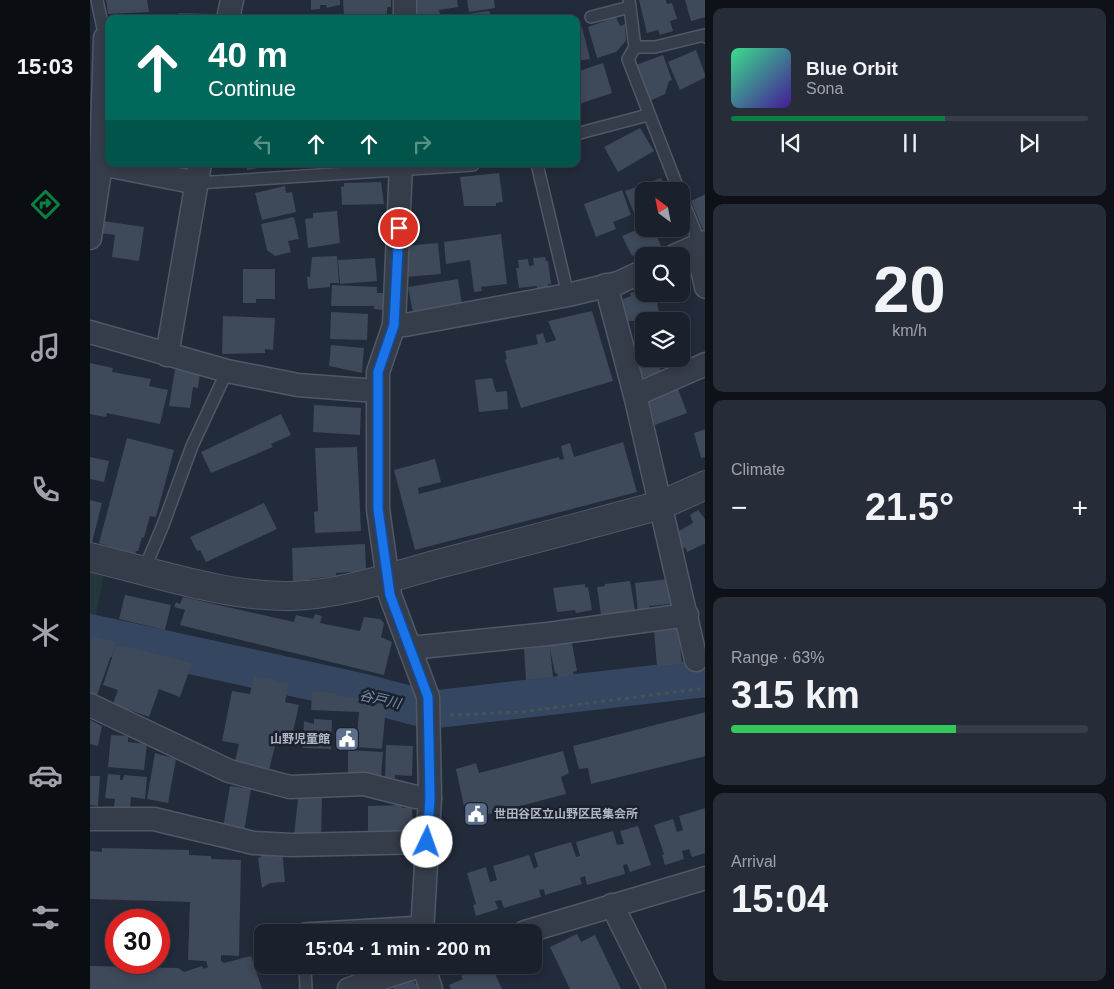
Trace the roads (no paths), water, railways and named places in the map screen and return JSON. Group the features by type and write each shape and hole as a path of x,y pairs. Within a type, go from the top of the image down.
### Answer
{"street":[{"path":"229,15 232,0"},
{"path":"405,0 405,15"},
{"path":"90,238 101,164 105,80"},
{"path":"101,164 105,164"},
{"path":"134,167 199,173 167,355"},
{"path":"401,167 394,325 378,372 378,509 387,578 428,707 430,798 422,924"},
{"path":"701,244 705,286"},
{"path":"394,325 405,325 568,295 618,282 635,275"},
{"path":"606,285 635,395 696,660"},
{"path":"90,332 167,355 298,385 377,391"},
{"path":"635,395 705,364"},
{"path":"90,558 222,588 289,596 320,594 661,505 705,485"},
{"path":"410,648 548,634 687,615"},
{"path":"90,705 229,771 290,787 364,784 416,797 430,798"},
{"path":"90,819 154,819 254,842 291,845 427,842"},
{"path":"542,927 705,878"},
{"path":"612,905 654,989"},
{"path":"355,988 396,974"},
{"path":"426,974 431,989"}],"lane":[{"path":"97,0 105,30"},
{"path":"591,17 629,3 635,47 628,59 675,182"},
{"path":"635,47 655,47 704,35 705,38"},
{"path":"580,133 648,115"},
{"path":"199,173 401,167"},
{"path":"537,167 568,295"},
{"path":"690,219 701,244"},
{"path":"144,570 192,446 227,370"},
{"path":"305,974 306,989"}],"waterway":[{"name":"谷戸川","path":"90,633 365,693 429,710 705,678"}],"place":[{"name":"山野児童館","path":"347,739"},
{"name":"世田谷区立山野区民集会所","path":"476,814"}]}
